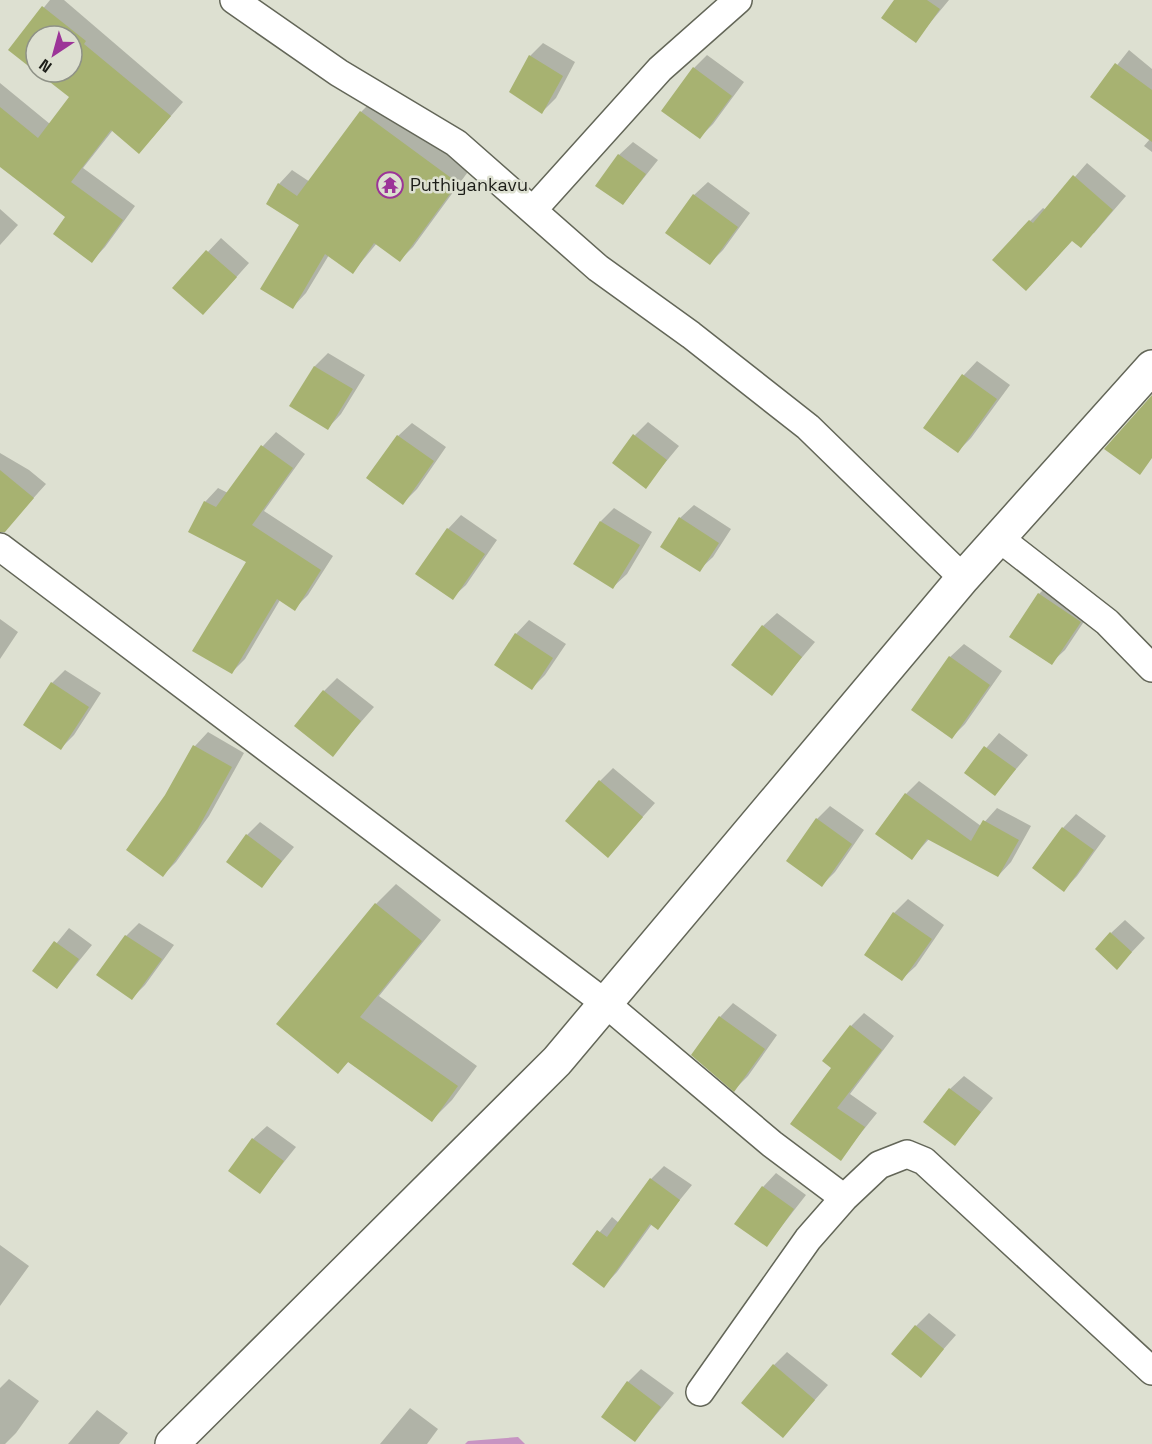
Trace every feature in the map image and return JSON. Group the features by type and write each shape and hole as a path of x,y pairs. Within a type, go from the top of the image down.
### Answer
{"main road":[{"path":"172,1444 557,1061 963,578 1152,367"}],"street":[{"path":"234,0 339,73 456,143 598,268 691,335 808,427 963,578"},
{"path":"533,210 660,69 738,0"},
{"path":"999,538 1107,622 1152,668"},
{"path":"0,547 184,683 605,1004 772,1144 844,1198"},
{"path":"700,1392 808,1239 844,1198 879,1165 907,1154 924,1161 1152,1371"}],"shaded area":[{"path":"518,1437 525,1444 465,1444 468,1441"}],"building":[{"path":"894,0 927,0 940,9 916,43 881,18"},
{"path":"42,6 65,24 28,24"},
{"path":"24,29 24,63 8,50"},
{"path":"84,44 171,116 139,154 111,130 71,182 123,220 92,263 53,234 65,217 0,167 0,107 38,138 69,97 52,84 84,84"},
{"path":"529,55 563,76 542,114 509,92"},
{"path":"1115,63 1152,90 1152,142 1090,97"},
{"path":"693,67 732,96 700,139 661,111"},
{"path":"360,111 458,183 400,262 374,243 353,274 325,254 293,309 260,289 299,225 266,204 278,183 297,196"},
{"path":"618,154 646,174 623,205 595,186"},
{"path":"1073,175 1113,210 1081,248 1072,241 1026,291 992,260 1029,220 1033,223"},
{"path":"693,194 738,227 710,265 665,233"},
{"path":"206,250 237,277 203,315 172,288"},
{"path":"314,366 353,389 328,430 289,406"},
{"path":"962,374 997,399 958,453 923,428"},
{"path":"1152,395 1152,458 1140,475 1104,449"},
{"path":"633,434 667,460 646,489 612,463"},
{"path":"397,435 434,461 403,505 366,478"},
{"path":"261,445 293,468 252,525 321,570 295,611 277,599 232,674 192,651 246,562 188,532 204,501 216,507"},
{"path":"0,470 34,498 5,532 0,532"},
{"path":"679,517 719,543 700,572 660,547"},
{"path":"600,521 640,545 613,589 573,564"},
{"path":"447,528 485,554 453,600 415,574"},
{"path":"1038,593 1081,622 1052,665 1009,637"},
{"path":"762,625 802,657 772,696 731,665"},
{"path":"515,633 553,658 532,690 494,665"},
{"path":"949,656 990,685 952,739 911,710"},
{"path":"51,682 89,707 61,750 23,725"},
{"path":"323,690 361,721 333,757 294,726"},
{"path":"193,745 232,767 196,832 163,877 126,850 165,795"},
{"path":"984,746 1016,769 995,796 964,773"},
{"path":"599,780 643,817 608,858 565,821"},
{"path":"905,793 971,841 983,820 1019,840 998,877 927,839 912,860 875,834"},
{"path":"816,818 852,844 822,887 786,861"},
{"path":"1062,827 1094,850 1064,892 1032,868"},
{"path":"246,834 282,861 262,888 226,862"},
{"path":"375,903 422,941 360,1017 458,1086 432,1122 348,1062 338,1074 276,1024"},
{"path":"893,912 932,939 902,981 864,955"},
{"path":"1110,932 1132,952 1117,970 1095,949"},
{"path":"125,935 162,959 132,1000 96,975"},
{"path":"54,941 79,959 57,989 32,971"},
{"path":"719,1016 765,1049 734,1092 691,1055"},
{"path":"850,1025 882,1050 837,1108 865,1127 841,1161 790,1124 831,1068 822,1061"},
{"path":"949,1088 981,1112 955,1146 923,1122"},
{"path":"252,1138 284,1161 260,1194 228,1171"},
{"path":"650,1178 680,1200 658,1230 650,1224 604,1288 572,1264 597,1230 607,1237"},
{"path":"762,1186 794,1209 767,1247 734,1224"},
{"path":"915,1325 944,1349 921,1378 891,1354"},
{"path":"773,1364 815,1400 783,1438 741,1403"},
{"path":"627,1381 661,1407 635,1442 601,1417"}],"place":[{"name":"Puthiyankavu","path":"390,185"}]}
